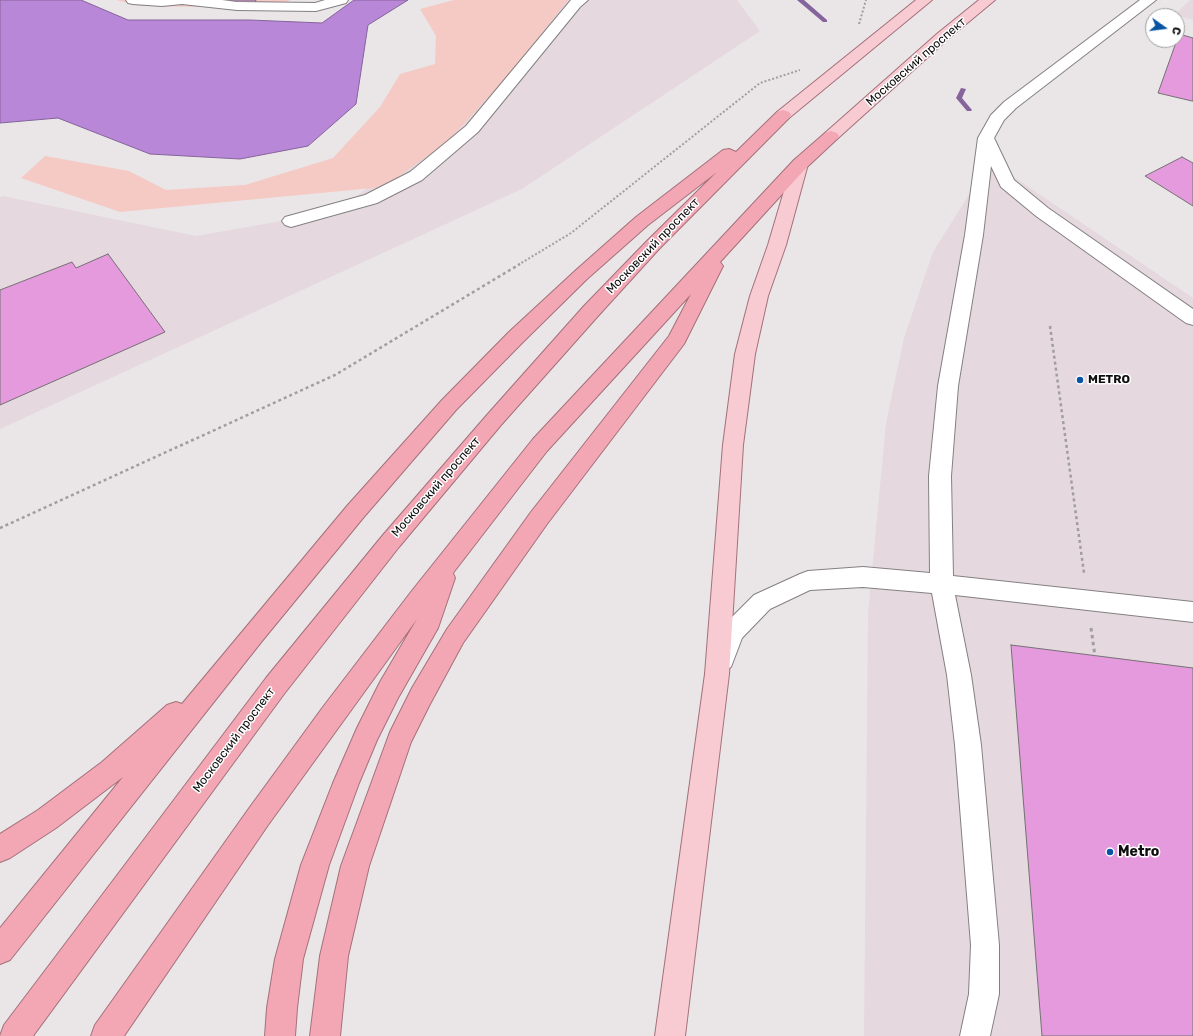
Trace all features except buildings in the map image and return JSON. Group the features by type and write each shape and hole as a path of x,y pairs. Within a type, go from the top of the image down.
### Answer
{"highway":[{"path":"0,950 254,634 355,512 438,417 516,337 581,275 642,221 703,172 784,115"},
{"name":"Московский проспект","path":"16,1036 275,686 391,541 494,420 591,311 664,234 784,115"},
{"name":"Московский проспект","path":"106,1036 301,757 450,560 540,445 800,164 831,136"},
{"path":"325,1036 334,956 355,866 399,740 421,696 455,636 539,518 677,339 727,242"},
{"path":"280,1036 282,1008 289,959 315,865 346,783 366,736 389,690 426,628 450,560"},
{"path":"0,849 47,819 111,771 171,719 254,634"}],"main road":[{"name":"Московский проспект","path":"784,115 925,0"},
{"name":"Московский проспект","path":"831,136 943,36 988,0"},
{"path":"670,1036 717,674 733,445 745,354 759,296 777,245 800,164"}],"street":[{"path":"133,0 162,2 179,0"},
{"path":"184,0 237,6 316,7 341,0"},
{"path":"290,221 371,199 416,176 472,129 575,4 581,0"},
{"path":"975,1036 984,994 984,945 968,745 959,675 942,584 940,476 948,386 974,235 986,138 997,118 1010,105 1150,0"},
{"path":"986,138 1007,183 1042,212 1193,318"},
{"path":"717,674 732,632 762,602 808,581 863,577 942,584 1193,612"}],"path":[{"path":"858,26 866,0"},
{"path":"0,528 335,375 571,233 760,83 799,71 805,66"},
{"path":"1050,326 1095,656"}],"shaded area":[{"path":"0,0 81,0 128,20 250,20 322,23 354,0 408,0 368,25 356,104 308,146 240,159 150,154 58,118 0,123"},
{"path":"116,0 291,0 269,8 140,6"},
{"path":"454,0 568,0 511,73 447,142 384,187 120,212 21,178 45,156 129,171 166,190 245,185 333,158 380,107 400,74 435,64 436,36 420,9"},
{"path":"526,0 737,0 760,31 522,189 0,429 0,197 3,196 196,236 339,211 433,133"},
{"path":"1190,0 1193,0 1193,20 1185,18 1185,8 1181,8"},
{"path":"990,161 1193,298 1193,1036 864,1036 868,613 886,423 904,338 933,252"}],"waterway":[{"path":"800,0 825,21"},
{"path":"963,89 959,98 969,110"}],"place":[{"name":"METRO","path":"1080,380"},
{"name":"Metro","path":"1110,852"}]}
